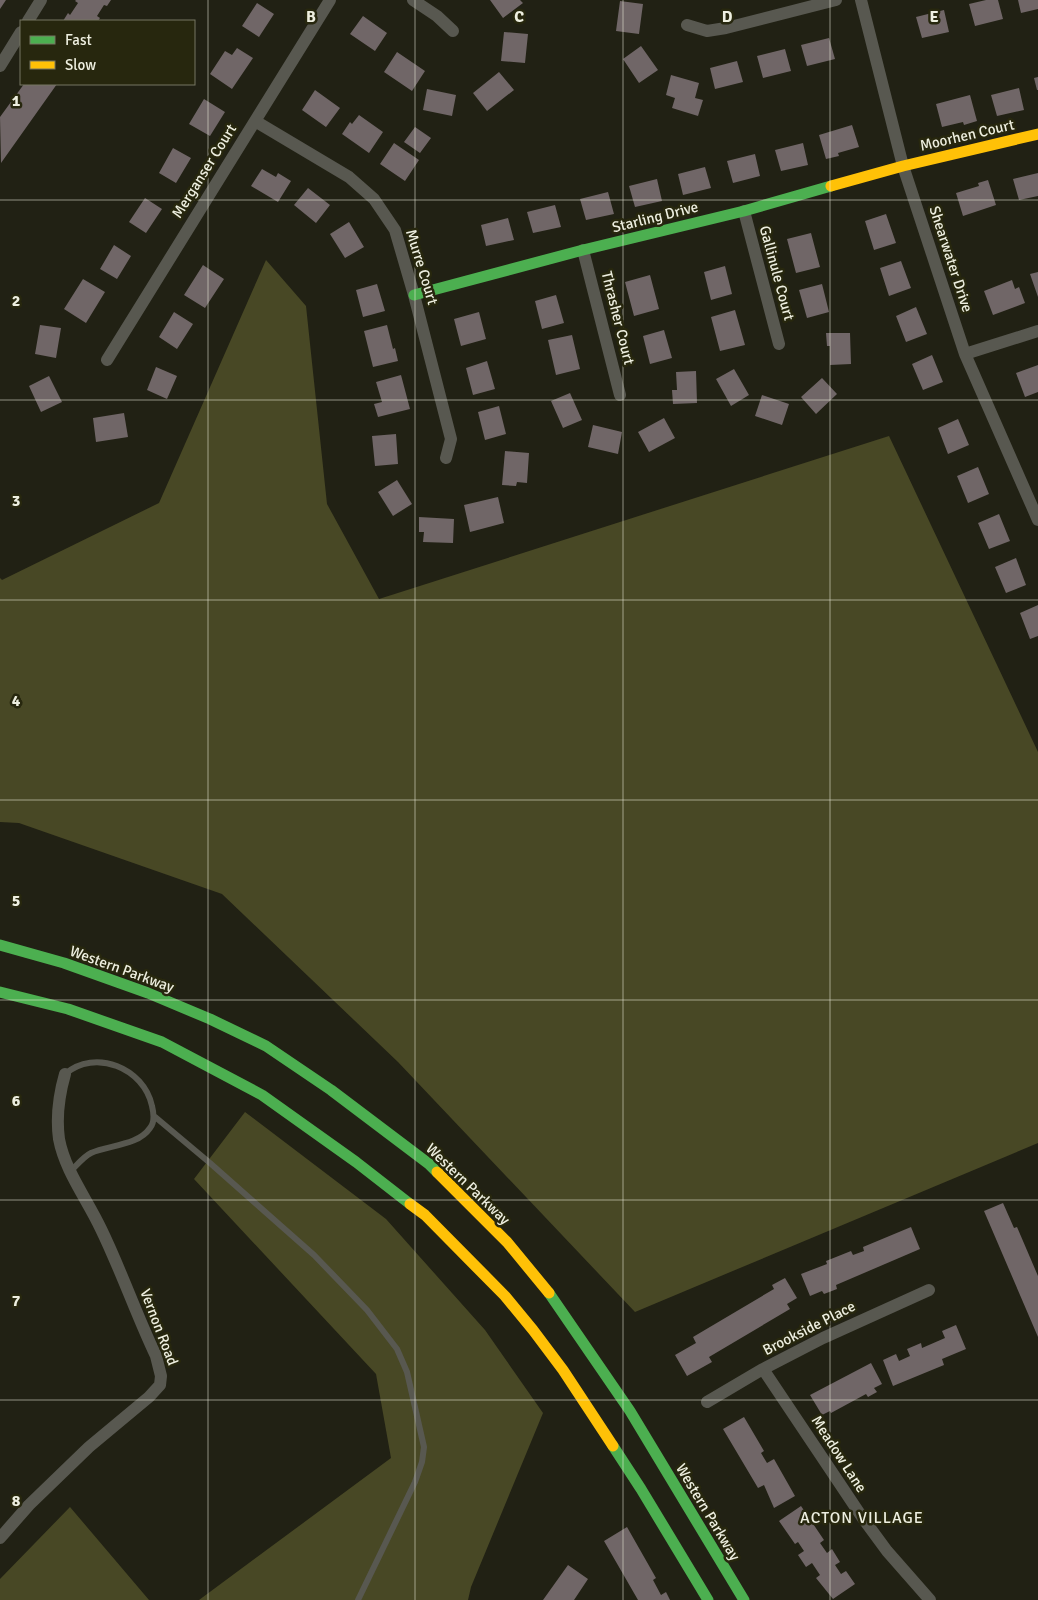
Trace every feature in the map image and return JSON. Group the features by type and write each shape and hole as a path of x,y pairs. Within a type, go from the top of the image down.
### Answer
{"main road":[{"name":"Moorhen Court","path":"903,166 1038,134"},
{"name":"Starling Drive","path":"414,295 583,250 744,211 903,166"},
{"name":"Western Parkway","path":"0,945 64,963 148,993 210,1019 266,1046 331,1090 429,1164 508,1242 552,1297 630,1411 744,1600"},
{"path":"0,992 68,1008 162,1042 262,1095 356,1162 425,1215 506,1296 534,1330 563,1370 642,1489 708,1600"}],"street":[{"path":"29,20 41,0"},
{"name":"Merganser Court","path":"106,360 330,0"},
{"path":"412,0 437,16 453,32"},
{"path":"687,25 707,30 726,28 836,0"},
{"name":"Shearwater Drive","path":"861,0 903,166 965,354 1038,520"},
{"path":"0,66 20,34"},
{"name":"Murre Court","path":"255,121 349,177 374,199 395,230 452,438 446,458"},
{"name":"Gallinule Court","path":"744,211 779,344"},
{"name":"Thrasher Court","path":"583,250 620,395"},
{"path":"965,354 1038,331"},
{"name":"Vernon Road","path":"0,1538 29,1505 89,1447 160,1385 161,1376 156,1356 102,1229 70,1171 60,1139 58,1114 60,1091 65,1074"},
{"name":"Brookside Place","path":"707,1402 763,1369 823,1338 929,1290"},
{"name":"Meadow Lane","path":"763,1369 862,1517 887,1551 930,1600"}],"lane":[{"path":"65,1074 72,1068 82,1064 105,1063 122,1067 141,1082 151,1102 154,1116 151,1128 141,1137 89,1154 70,1171"},
{"path":"154,1116 314,1255 367,1310 397,1349 407,1372 424,1447 422,1462 415,1482 358,1600"}],"shaded area":[{"path":"266,260 306,306 327,504 379,599 889,436 1038,752 1038,1143 635,1312 398,1062 222,894 19,823 0,822 0,578 2,580 159,503"},
{"path":"245,1112 386,1219 485,1330 543,1413 471,1587 468,1600 199,1600 391,1458 376,1374 194,1179"},
{"path":"70,1507 149,1600 0,1600 0,1579"}],"building":[{"path":"0,0 6,0 0,9"},
{"path":"111,0 107,6 104,5 97,16 100,18 99,20 64,20 68,13 70,15 78,3 75,1"},
{"path":"490,0 520,0 523,3 503,18"},
{"path":"986,0 998,0 1003,19 975,26 969,4"},
{"path":"1018,0 1038,0 1038,9 1021,13"},
{"path":"620,1 643,4 639,34 616,31"},
{"path":"257,3 274,14 259,37 242,26"},
{"path":"944,10 949,32 922,38 916,17"},
{"path":"363,16 387,33 375,51 350,34"},
{"path":"504,32 528,34 525,63 501,61"},
{"path":"829,38 835,59 807,66 801,45"},
{"path":"641,46 658,70 639,83 623,59"},
{"path":"237,48 253,58 232,89 210,74 225,51 232,55"},
{"path":"785,49 791,71 763,78 757,56"},
{"path":"397,52 425,71 412,91 384,72"},
{"path":"737,61 743,82 715,89 710,68"},
{"path":"499,72 514,90 487,111 473,93"},
{"path":"671,75 699,83 695,98 703,100 698,116 672,108 675,98 666,95"},
{"path":"1038,77 1038,90 1037,90 1034,78"},
{"path":"23,85 56,85 1,163 0,117"},
{"path":"1019,88 1024,110 997,116 991,95"},
{"path":"427,89 456,95 452,116 423,110"},
{"path":"315,90 340,108 326,127 302,110"},
{"path":"970,95 977,121 964,125 963,122 942,127 936,104"},
{"path":"204,99 225,112 210,136 189,124"},
{"path":"359,115 383,132 369,153 342,134 350,122 352,124"},
{"path":"852,125 859,147 838,153 839,156 826,159 819,135"},
{"path":"415,127 431,138 420,153 404,142"},
{"path":"394,143 419,160 405,181 380,164"},
{"path":"803,143 808,165 781,171 775,150"},
{"path":"173,148 191,158 176,183 159,173"},
{"path":"755,154 760,176 733,183 727,161"},
{"path":"705,167 711,188 683,195 678,174"},
{"path":"262,169 276,177 278,173 291,181 278,202 251,186"},
{"path":"1038,173 1038,196 1019,200 1013,179"},
{"path":"657,179 662,201 635,207 629,186"},
{"path":"988,180 996,205 963,216 956,193 979,186 978,183"},
{"path":"308,188 330,205 316,223 294,205"},
{"path":"608,192 614,214 586,220 580,199"},
{"path":"145,198 162,209 146,233 129,222"},
{"path":"555,205 561,227 533,233 527,212"},
{"path":"886,214 896,243 874,250 865,221"},
{"path":"508,218 514,240 486,246 481,225"},
{"path":"349,222 364,247 345,258 330,234"},
{"path":"811,233 820,267 796,273 787,239"},
{"path":"114,245 131,256 117,279 100,269"},
{"path":"901,261 911,288 889,296 880,268"},
{"path":"203,265 224,279 205,308 184,295"},
{"path":"725,266 732,294 711,300 704,272"},
{"path":"1038,272 1038,297 1030,274"},
{"path":"650,275 659,309 634,316 625,282"},
{"path":"83,279 105,292 86,323 64,309"},
{"path":"1012,280 1015,289 1019,287 1025,303 993,315 984,291"},
{"path":"377,284 385,311 363,317 356,290"},
{"path":"822,284 829,312 807,318 799,290"},
{"path":"556,295 564,323 542,329 535,301"},
{"path":"916,307 927,334 906,342 896,316"},
{"path":"735,310 745,345 720,351 711,317"},
{"path":"174,312 193,324 177,349 159,337"},
{"path":"479,312 486,339 461,346 454,319"},
{"path":"40,325 61,328 56,358 35,354"},
{"path":"387,325 398,361 373,367 364,331"},
{"path":"664,330 672,358 650,364 643,336"},
{"path":"826,333 850,333 851,364 830,365 830,346 827,346"},
{"path":"572,335 580,369 556,375 548,340"},
{"path":"932,355 943,382 923,390 912,364"},
{"path":"487,361 495,389 473,395 466,368"},
{"path":"1038,365 1038,392 1025,397 1016,373"},
{"path":"156,367 177,376 167,399 147,390"},
{"path":"734,369 749,395 731,406 716,379"},
{"path":"696,371 697,403 673,404 672,390 677,390 676,372"},
{"path":"401,375 410,409 378,417 374,404 382,402 376,382"},
{"path":"49,376 62,402 41,412 29,386"},
{"path":"822,378 837,394 816,414 801,397"},
{"path":"570,393 582,420 563,428 551,401"},
{"path":"762,395 789,404 782,425 755,416"},
{"path":"499,406 506,434 485,440 478,412"},
{"path":"124,413 128,437 96,442 93,418"},
{"path":"664,418 675,438 649,452 638,432"},
{"path":"958,419 969,445 948,454 938,428"},
{"path":"593,425 622,432 618,454 588,447"},
{"path":"396,434 398,464 375,466 372,436"},
{"path":"505,451 529,453 527,483 517,482 516,486 502,485"},
{"path":"978,467 989,494 968,503 957,476"},
{"path":"397,480 412,504 393,516 378,492"},
{"path":"498,497 504,523 470,532 464,505"},
{"path":"999,514 1010,541 989,549 978,523"},
{"path":"419,517 454,519 453,543 423,542 424,532 419,532"},
{"path":"1016,558 1026,585 1006,593 995,567"},
{"path":"1038,605 1038,636 1030,639 1020,613"},
{"path":"1003,1203 1014,1228 1017,1227 1038,1276 1038,1337 984,1211"},
{"path":"911,1227 920,1249 836,1285 837,1289 824,1294 822,1291 810,1296 801,1274 827,1264 826,1261 851,1251 853,1255 864,1251 863,1247"},
{"path":"785,1278 797,1298 787,1304 790,1309 709,1357 712,1362 687,1376 675,1355 696,1343 693,1337 774,1289 772,1285"},
{"path":"956,1325 966,1349 942,1359 944,1365 893,1386 883,1360 896,1354 899,1361 910,1356 907,1349 921,1343 922,1348 945,1338 942,1331"},
{"path":"871,1363 882,1384 874,1388 877,1392 868,1397 866,1394 831,1413 830,1411 822,1415 810,1395"},
{"path":"744,1417 764,1451 761,1453 767,1463 774,1459 795,1496 774,1508 764,1485 758,1488 723,1429"},
{"path":"801,1506 824,1540 820,1543 827,1553 832,1549 840,1562 835,1565 841,1574 846,1571 855,1584 833,1599 816,1578 820,1575 812,1563 806,1567 798,1555 804,1551 798,1542 795,1544 779,1521"},
{"path":"627,1527 656,1578 653,1580 661,1595 666,1592 670,1600 638,1600 604,1541"},
{"path":"568,1565 588,1579 574,1600 543,1600"}],"traffic: fast":[{"path":"414,295 583,250 744,211 831,186"},
{"path":"0,945 64,963 148,993 210,1019 266,1046 331,1090 437,1172"},
{"path":"0,992 68,1009 162,1042 262,1095 356,1162 410,1204"},
{"path":"549,1293 630,1411 744,1600"},
{"path":"613,1446 708,1600"}],"traffic: slow":[{"path":"831,186 903,166 1038,134"},
{"path":"437,1172 507,1242 549,1293"},
{"path":"410,1204 425,1215 505,1296 563,1370 613,1446"}],"district":[{"name":"ACTON VILLAGE","path":"862,1518"}]}
